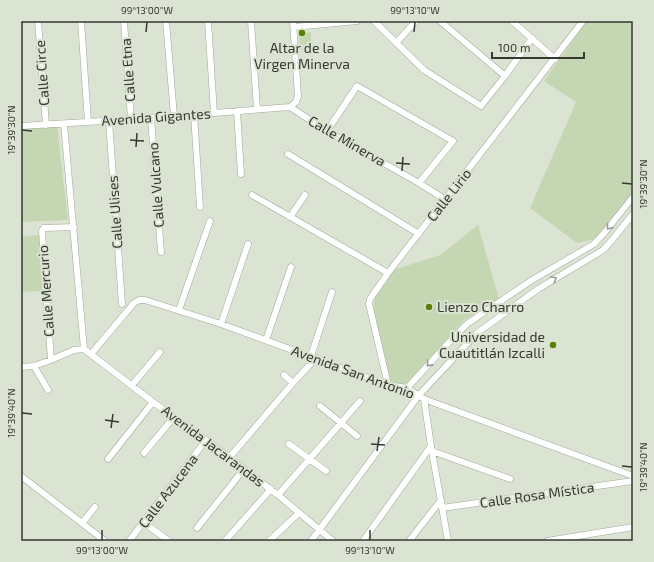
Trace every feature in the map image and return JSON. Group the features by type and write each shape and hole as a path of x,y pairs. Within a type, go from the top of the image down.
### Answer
{"street":[{"name":"Calle Circe","path":"38,21 46,125"},
{"path":"81,21 88,122"},
{"name":"Calle Etna","path":"124,21 131,119"},
{"path":"166,21 174,116"},
{"path":"208,21 214,113"},
{"path":"251,21 257,109"},
{"path":"290,107 296,102 298,96 294,24 357,21"},
{"path":"374,21 424,70 481,106 532,38"},
{"path":"396,43 416,21"},
{"path":"440,21 505,76"},
{"path":"512,21 555,58"},
{"name":"Calle Lirio","path":"388,385 369,301 388,273 583,21"},
{"path":"327,131 357,86 453,141 419,183"},
{"name":"Avenida Gigantes","path":"21,126 290,107"},
{"name":"Calle Minerva","path":"290,107 327,131 446,200"},
{"path":"237,111 241,174"},
{"path":"194,114 200,207"},
{"name":"Calle Vulcano","path":"151,118 161,252"},
{"name":"Calle Ulises","path":"108,121 122,304"},
{"path":"21,367 34,366 74,350 84,349 64,124"},
{"path":"288,154 419,234"},
{"path":"252,194 388,273"},
{"path":"290,217 304,195"},
{"path":"407,388 467,324 532,280 594,244 633,197"},
{"path":"311,541 421,397 477,333 538,289 603,250 633,214"},
{"path":"180,310 210,221"},
{"name":"Calle Mercurio","path":"51,360 42,231 44,228 74,227"},
{"path":"221,324 248,244"},
{"path":"266,340 291,267"},
{"path":"532,280 538,289"},
{"path":"229,458 314,357 332,292"},
{"name":"Avenida San Antonio","path":"91,354 134,303 139,300 145,300 221,324 388,385 407,388 421,397 633,476"},
{"name":"Avenida Jacarandas","path":"84,349 271,489 333,541"},
{"path":"132,385 160,352"},
{"path":"34,366 48,390"},
{"path":"284,375 293,383"},
{"path":"421,397 448,541"},
{"path":"278,495 360,401"},
{"path":"108,459 153,402"},
{"path":"320,406 357,436"},
{"path":"144,453 174,417"},
{"name":"Calle Azucena","path":"130,541 206,440"},
{"path":"289,444 326,471"},
{"path":"431,449 510,479"},
{"path":"363,541 431,449"},
{"path":"197,528 244,469"},
{"path":"21,476 106,541"},
{"name":"Calle Rosa Mística","path":"442,508 633,481"},
{"path":"225,541 271,489"},
{"path":"409,541 441,500"},
{"path":"82,523 95,507"},
{"path":"269,541 299,513"},
{"path":"143,522 169,541"},
{"path":"547,541 633,527"}],"green space":[{"path":"587,21 633,21 633,192 595,239 577,243 530,208 576,102 544,81"},
{"path":"311,32 311,50 300,50 299,33"},
{"path":"57,126 68,220 21,222 21,128"},
{"name":"Lienzo Charro","path":"478,225 499,299 464,320 405,386 389,382 373,316 375,295 393,270 440,255"},
{"path":"39,235 43,291 21,292 21,237"}],"place":[{"name":"Altar de la Virgen Minerva","path":"302,33"},
{"name":"Lienzo Charro","path":"429,307"},
{"name":"Universidad de Cuautitlán Izcalli","path":"553,345"}]}
